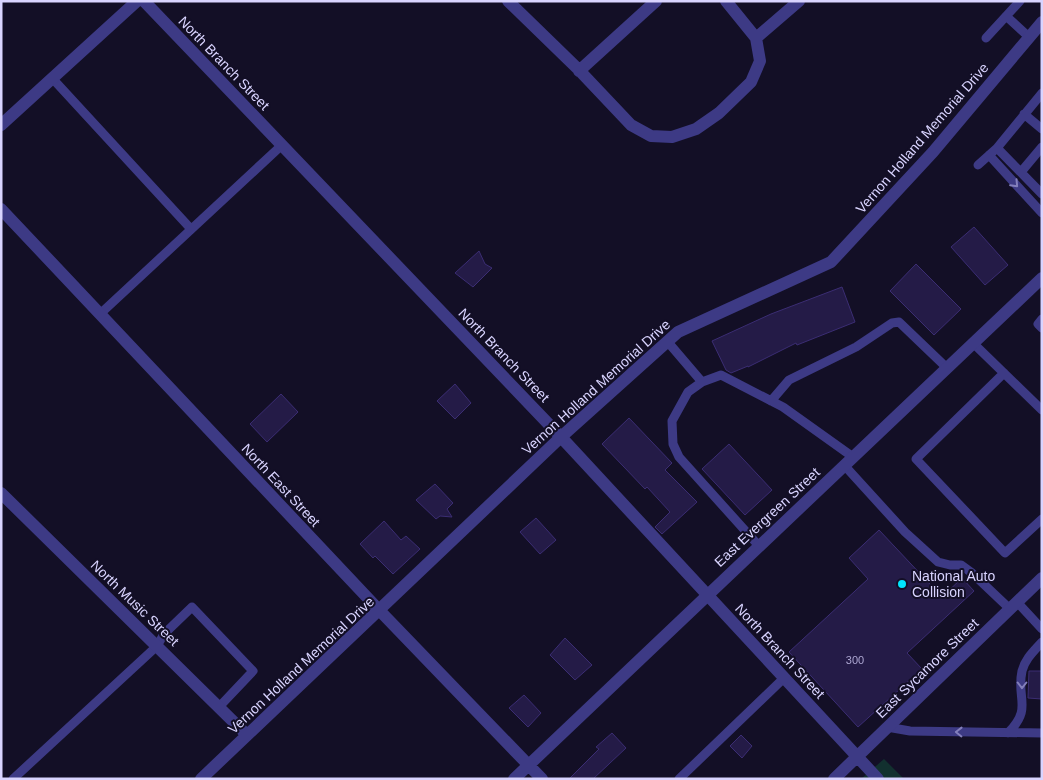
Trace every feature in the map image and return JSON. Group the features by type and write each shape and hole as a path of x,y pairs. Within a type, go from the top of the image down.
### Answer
{"street":[{"path":"1,125 137,1"},
{"name":"North Branch Street","path":"144,1 561,437 878,779"},
{"path":"508,1 631,125 651,136 672,137 696,129 719,113 751,82 760,61 756,38 726,1"},
{"path":"579,71 656,1"},
{"path":"756,38 799,1"},
{"name":"Vernon Holland Memorial Drive","path":"201,779 561,437 667,341 678,332 831,262 933,152 1042,22"},
{"name":"North East Street","path":"1,209 380,611 542,779"},
{"name":"East Evergreen Street","path":"514,779 1042,278"},
{"name":"North Music Street","path":"1,493 247,735"},
{"name":"East Sycamore Street","path":"834,779 1042,578"}],"lane":[{"path":"986,38 1020,1"},
{"path":"1006,16 1029,38"},
{"path":"52,78 191,230"},
{"path":"978,165 997,148 1042,93"},
{"path":"1024,114 1042,129"},
{"path":"100,314 282,145"},
{"path":"1021,172 1042,147"},
{"path":"997,148 1042,194"},
{"path":"989,155 1042,213"},
{"path":"1042,319 1038,324 1042,328"},
{"path":"771,401 789,380 856,347 892,323 899,322 946,368"},
{"path":"667,341 702,382"},
{"path":"973,343 1042,410"},
{"path":"1004,373 916,458 1005,553 1042,519"},
{"path":"759,546 679,457 673,444 672,421 688,392 702,382 721,375 783,407 848,461 905,532 938,562 961,565 1042,629"},
{"path":"13,779 157,646 164,634 192,607 253,671 220,708"},
{"path":"1008,733 1016,725 1022,713 1022,672 1027,659 1042,642"},
{"path":"679,779 784,678"},
{"path":"887,727 910,731 1042,734"}],"green space":[{"path":"884,759 904,779 861,779"}],"building":[{"path":"974,227 1008,265 985,285 951,247"},
{"path":"479,251 485,264 492,268 473,287 455,273"},
{"path":"916,264 961,309 934,335 890,291"},
{"path":"842,287 855,322 797,345 796,343 748,367 731,373 726,370 712,341 771,314"},
{"path":"455,384 471,403 455,419 437,401"},
{"path":"281,394 298,412 267,442 250,424"},
{"path":"629,418 672,463 665,470 697,502 662,534 655,527 670,512 602,444"},
{"path":"729,444 772,490 745,515 702,469"},
{"path":"435,484 453,503 447,509 452,517 440,516 436,519 416,500"},
{"path":"536,518 556,540 540,554 520,532"},
{"path":"384,521 401,540 406,536 420,549 393,574 375,556 373,558 360,544"},
{"path":"879,530 942,597 962,578 974,591 907,653 922,669 858,727 789,652 868,579 849,558"},
{"path":"565,638 592,665 575,680 550,655"},
{"path":"1029,671 1042,671 1042,699 1028,698"},
{"path":"524,695 541,713 528,727 509,708"},
{"path":"612,733 626,748 593,779 569,779 599,749 596,747"},
{"path":"741,735 752,746 742,758 730,746"}],"place":[{"name":"National Auto Collision","path":"902,584"}]}
